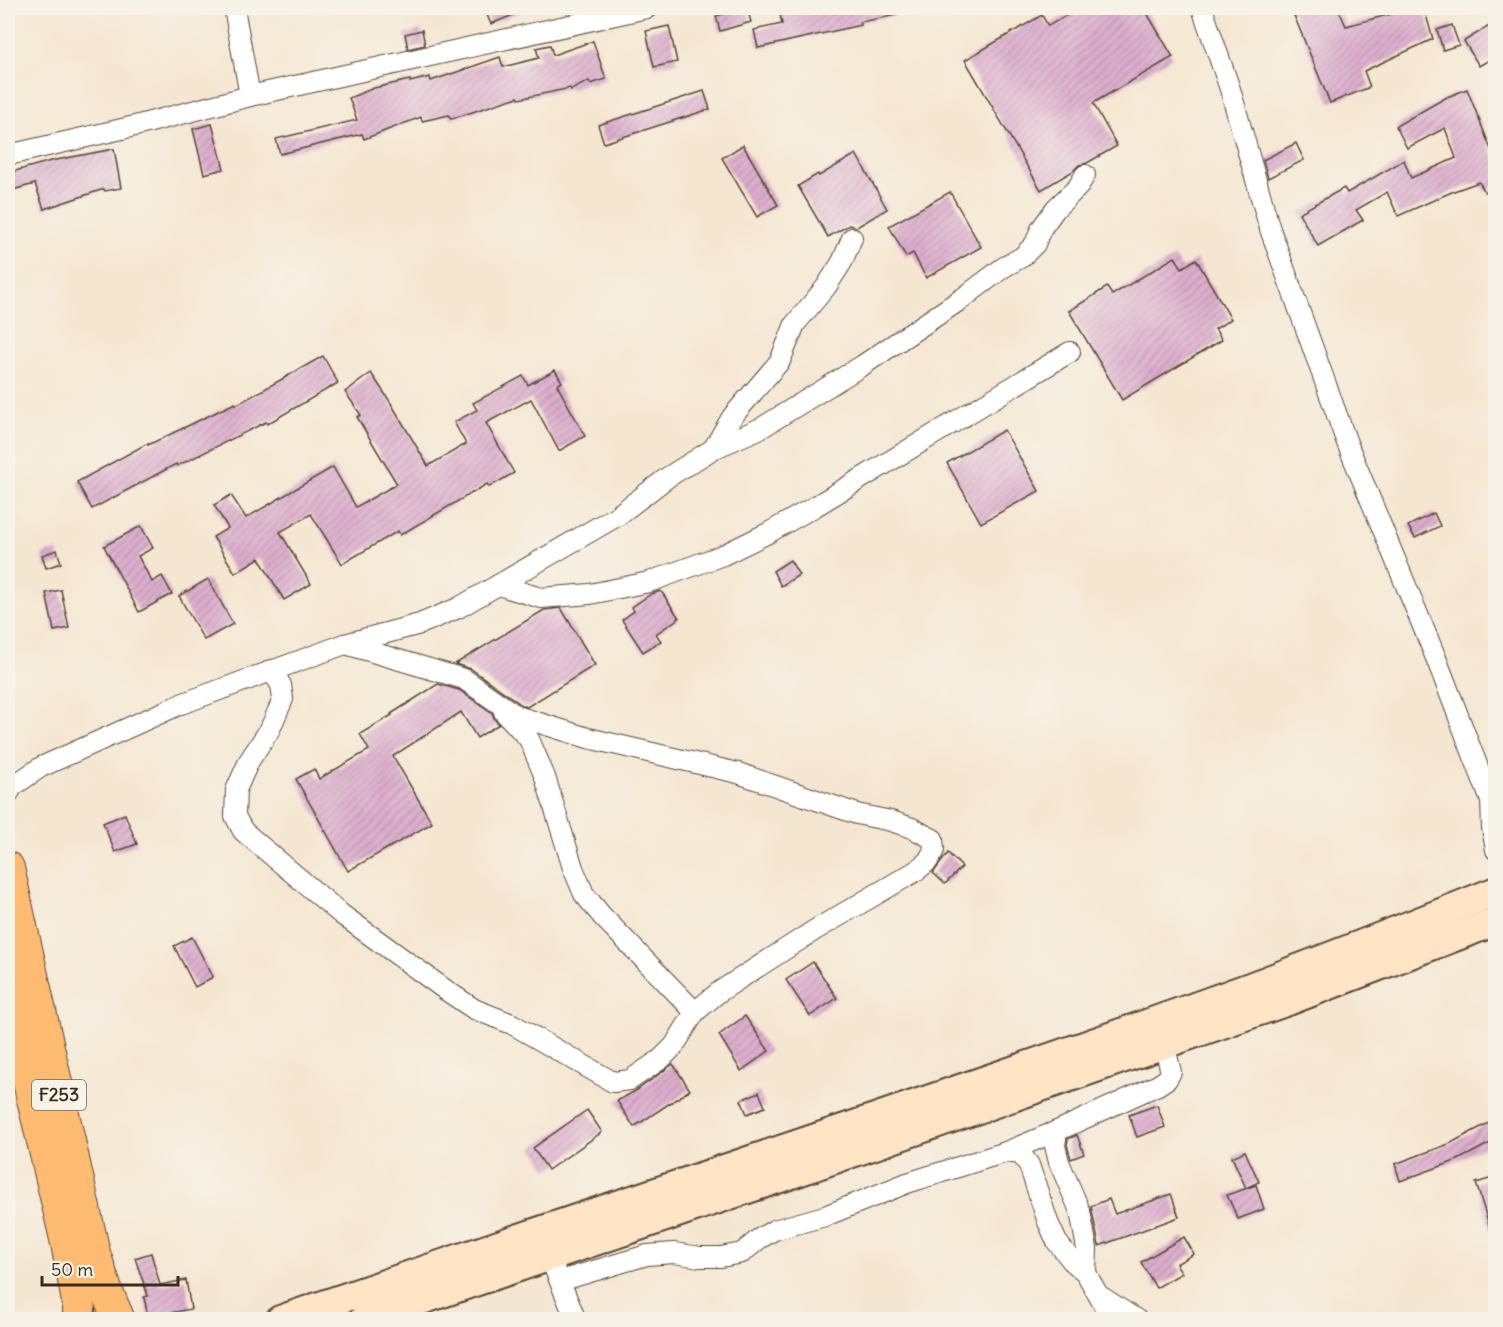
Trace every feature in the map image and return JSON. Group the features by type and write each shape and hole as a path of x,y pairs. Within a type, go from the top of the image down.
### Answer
{"main road":[{"name":"F253","path":"8,868 94,1253 119,1320"},
{"path":"280,1320 1212,1001 1496,891"},
{"path":"363,1320 555,1269 783,1177 1288,1001 1496,921"},
{"name":"F253","path":"8,993 67,1243 79,1307 79,1320"}],"street":[{"path":"234,8 250,96"},
{"path":"8,156 250,96 647,8"},
{"path":"1202,8 1230,88 1270,229 1347,443 1436,658 1491,801 1496,850"},
{"path":"8,794 14,786 40,767 181,704 345,644 420,624 458,608 617,516 668,477 713,449 761,428 863,365 963,298 1004,267 1022,257 1035,244 1041,229 1056,208 1078,187 1085,175"},
{"path":"713,449 732,417 780,361 795,324 826,287 842,262 852,238"},
{"path":"498,585 541,598 590,594 649,582 723,555 814,507 1070,352"},
{"path":"271,670 281,685 283,699 270,729 249,761 236,790 236,816 243,831 341,914 474,1009 512,1024 613,1082 630,1080 661,1059 674,1046 695,1012 719,992 815,930 916,871 928,861 934,850 933,839 912,828 857,814 738,773 588,738 517,716 464,680 421,665 345,644"},
{"path":"491,699 529,739 584,894 695,1012"},
{"path":"576,1320 555,1269 647,1255 674,1253 721,1257 742,1253 774,1230 825,1216 907,1183 1006,1152 1158,1085 1167,1079 1171,1072 1164,1044"},
{"path":"1057,1131 1055,1146 1059,1162 1080,1212 1087,1249 1086,1273"},
{"path":"1006,1152 1021,1154 1029,1165 1048,1222 1058,1242 1072,1261 1086,1273 1112,1320"},
{"path":"1100,1296 1137,1320"}],"building":[{"path":"484,8 530,8 491,24"},
{"path":"747,8 751,22 720,31 716,16"},
{"path":"779,8 834,8 834,13 858,8 896,8 897,15 758,48 754,30 782,24"},
{"path":"1079,8 1144,8 1173,57 1093,103 1117,146 1079,165 1041,190 965,60 1042,15 1048,26"},
{"path":"1291,8 1338,8 1346,26 1414,8 1424,8 1433,39 1364,71 1370,87 1330,103"},
{"path":"1496,22 1496,56 1479,66 1464,41"},
{"path":"1452,25 1459,45 1443,50 1437,30"},
{"path":"669,26 677,62 654,67 646,31"},
{"path":"422,30 425,45 408,49 405,34"},
{"path":"593,41 606,79 590,84 589,81 571,90 570,88 519,99 518,97 451,119 449,115 422,121 421,117 364,139 362,134 280,154 276,139 357,120 349,98 374,88 430,77 431,81 500,57 503,67 539,58 536,48 550,45 553,55"},
{"path":"1467,89 1496,162 1496,186 1485,192 1479,182 1398,216 1387,192 1356,210 1363,220 1318,246 1299,213 1344,188 1347,193 1404,160 1411,178 1456,158 1445,128 1407,148 1396,126 1447,97"},
{"path":"704,91 710,109 604,143 598,125"},
{"path":"212,124 224,169 204,174 193,129"},
{"path":"1296,143 1304,160 1268,178 1263,160"},
{"path":"743,145 778,205 757,217 722,158"},
{"path":"114,149 121,188 105,191 104,189 44,209 35,184 12,190 8,173 51,161"},
{"path":"856,154 887,209 857,227 849,225 828,237 798,186"},
{"path":"950,192 981,247 926,278 913,253 906,257 889,226"},
{"path":"1175,257 1182,268 1196,259 1231,319 1215,329 1222,340 1122,400 1069,311 1107,287 1112,295"},
{"path":"323,356 338,383 267,424 266,422 177,466 176,464 92,509 77,482 148,443 148,445 235,403 236,405"},
{"path":"555,370 562,382 557,385 585,436 559,451 531,399 486,423 514,473 489,487 487,484 400,535 398,531 342,564 311,514 280,532 311,584 284,600 259,558 235,573 213,537 228,528 214,505 231,495 246,518 333,467 356,507 397,484 357,417 361,415 345,392 371,373 428,466 466,444 454,422 477,410 473,403 523,376 528,385"},
{"path":"1004,430 1039,491 981,523 947,463"},
{"path":"1434,513 1440,526 1415,538 1408,526"},
{"path":"141,526 153,548 138,556 152,582 162,576 172,594 139,612 104,546"},
{"path":"57,550 61,563 46,568 42,555"},
{"path":"790,560 799,575 781,586 773,571"},
{"path":"208,579 233,624 204,640 179,596"},
{"path":"61,590 69,628 54,631 46,593"},
{"path":"661,591 679,618 656,634 661,641 643,652 622,620 634,611 632,607 651,594"},
{"path":"561,608 595,665 527,707 471,669 455,664 544,610"},
{"path":"438,684 459,690 492,713 499,724 477,738 461,712 393,756 432,823 348,871 296,779 314,769 319,779 369,750 360,734"},
{"path":"125,814 137,844 115,852 103,823"},
{"path":"948,853 962,867 945,884 933,873"},
{"path":"192,937 213,977 195,987 174,946"},
{"path":"813,962 837,998 810,1016 786,980"},
{"path":"745,1016 769,1051 741,1071 719,1035"},
{"path":"673,1064 690,1090 634,1127 617,1101 637,1090"},
{"path":"759,1092 765,1107 747,1114 741,1100"},
{"path":"1157,1105 1165,1127 1137,1137 1129,1115"},
{"path":"587,1110 602,1132 548,1170 533,1148"},
{"path":"1496,1119 1496,1140 1458,1160 1400,1181 1395,1164 1449,1144"},
{"path":"1077,1135 1084,1154 1071,1159 1067,1145 1068,1139"},
{"path":"1245,1151 1259,1182 1246,1188 1232,1157"},
{"path":"1496,1177 1496,1234 1492,1235 1476,1183"},
{"path":"1256,1185 1264,1209 1238,1219 1227,1195"},
{"path":"1171,1194 1179,1217 1099,1246 1091,1206 1109,1199 1115,1214"},
{"path":"1184,1237 1194,1254 1176,1264 1182,1273 1156,1288 1141,1262"},
{"path":"151,1253 160,1285 186,1280 191,1309 148,1317 144,1297 148,1296 135,1258"}]}
